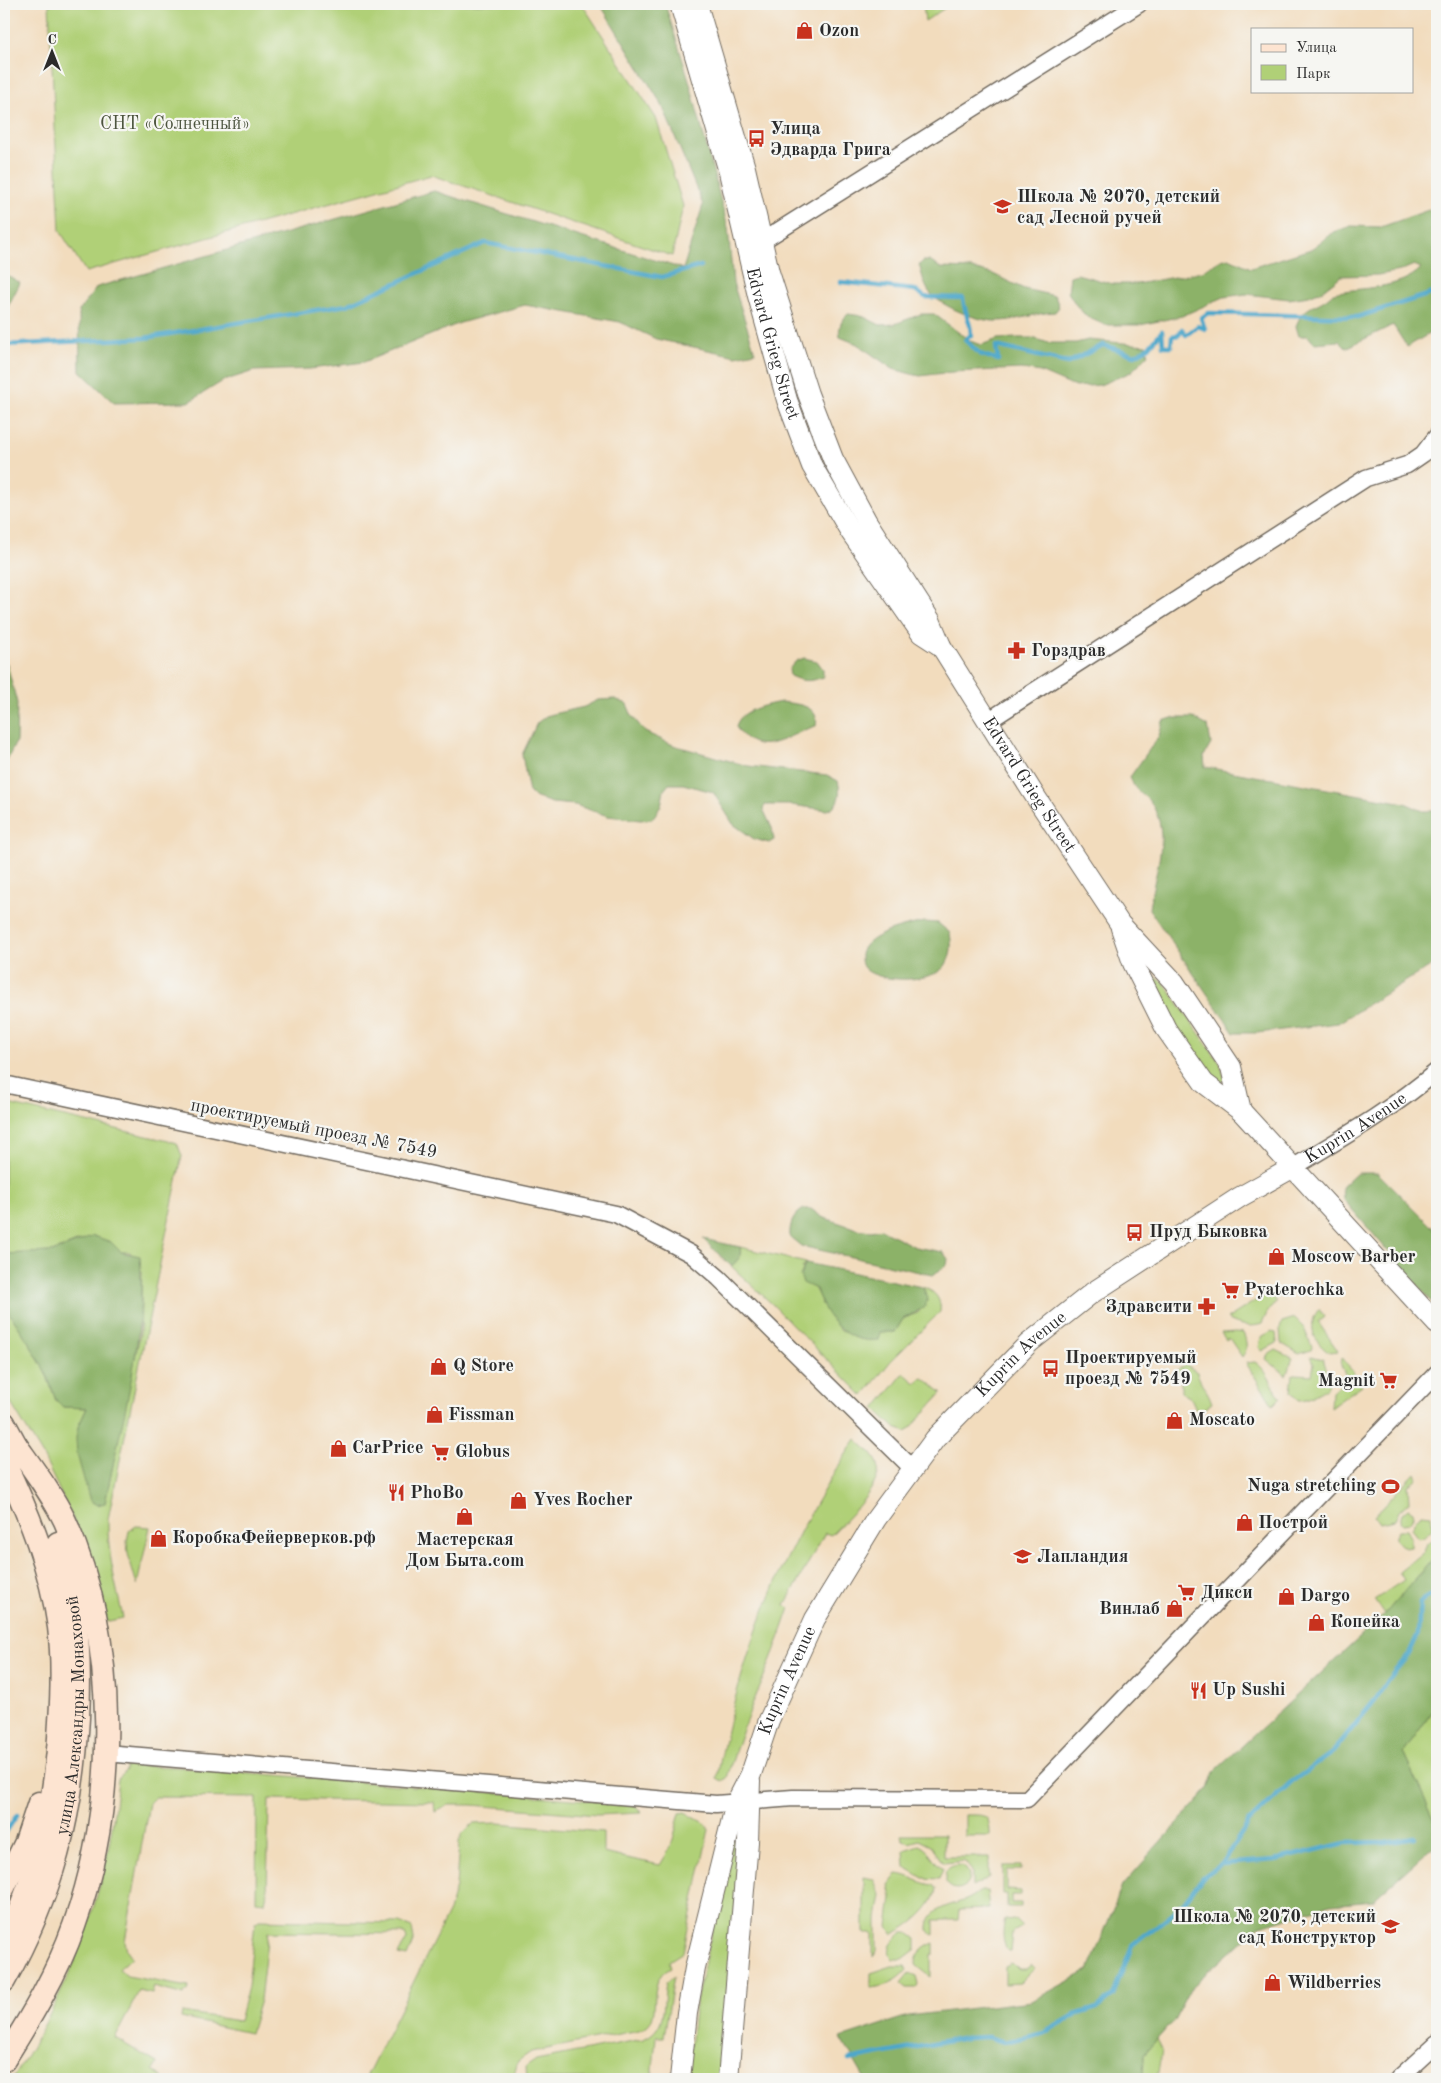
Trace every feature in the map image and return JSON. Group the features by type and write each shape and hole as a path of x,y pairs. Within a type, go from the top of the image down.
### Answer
{"main road":[{"name":"улица Александры Монаховой","path":"4,1423 10,1453 52,1594 61,1654 60,1722 52,1803 43,1844 27,1892 4,1944"},
{"name":"улица Александры Монаховой","path":"4,1981 44,1899 60,1848 70,1806 75,1764 80,1685 76,1619 62,1554 34,1481 10,1453"},
{"path":"4,2060 40,2002 74,1926 96,1844 105,1753 102,1660 83,1569 65,1521 44,1484 10,1453"},
{"path":"4,1887 26,1842 37,1813 60,1722"}],"street":[{"name":"Edvard Grieg Street","path":"680,4 729,172 755,246"},
{"name":"Edvard Grieg Street","path":"697,4 745,168 755,246 787,400 812,466 850,531 920,633 941,646 1120,924 1174,982 1231,1067 1241,1110"},
{"path":"755,246 1139,4"},
{"path":"988,721 1366,478 1401,469 1423,454 1437,436"},
{"name":"Edvard Grieg Street","path":"1120,924 1133,963 1166,1028 1204,1083 1241,1110 1292,1168 1437,1324"},
{"name":"Kuprin Avenue","path":"680,2079 687,2013 695,1968 751,1774 769,1720 815,1619 857,1548 912,1468 974,1396 1053,1322 1092,1293 1240,1197 1292,1168 1415,1090 1437,1071"},
{"name":"проектируемый проезд № 7549","path":"4,1084 616,1214 691,1254 719,1278 912,1468"},
{"path":"105,1753 716,1804 793,1798 1027,1799 1437,1373"},
{"name":"Kuprin Avenue","path":"728,2079 743,1802"},
{"path":"1398,2079 1437,2043"}],"green space":[{"name":"СНТ «Солнечный»","path":"49,4 582,4 656,118 683,206 672,256 431,175 86,272 60,231"},
{"path":"600,4 665,4 689,80 728,228 733,283 755,352 736,356 656,339 620,322 525,305 460,323 364,362 310,369 254,371 223,381 189,402 114,403 80,371 79,311 97,287 434,191 683,269 703,205 662,105"},
{"path":"923,4 951,4 925,21"},
{"path":"1437,207 1437,329 1407,347 1393,325 1346,348 1339,341 1314,343 1308,336 1299,336 1296,326 1303,313 1333,293 1391,284 1403,280 1421,268 1414,265 1400,271 1378,275 1341,276 1323,290 1309,296 1289,299 1246,294 1224,297 1182,316 1140,325 1105,325 1087,317 1068,292 1070,276 1077,274 1113,284 1137,284 1201,272 1221,260 1229,258 1251,268 1311,249 1334,232 1351,226 1381,227"},
{"path":"923,261 929,261 941,268 972,269 993,274 1024,289 1055,296 1059,307 1055,312 1004,321 990,321 971,316 943,303 930,293 919,265"},
{"path":"4,273 20,283 4,314"},
{"path":"848,314 862,316 880,325 895,324 921,314 934,314 970,341 981,345 998,339 1016,338 1032,338 1049,343 1076,343 1088,340 1146,345 1148,355 1131,372 1100,385 1075,387 1040,372 1022,369 952,372 920,376 893,369 857,344 840,337 839,330 841,324"},
{"path":"804,658 817,661 823,669 823,677 806,681 790,676 789,669 796,661"},
{"path":"4,659 17,703 16,742 4,766"},
{"path":"615,699 627,704 632,716 645,732 673,745 748,766 827,775 838,781 839,798 835,805 828,810 791,805 765,805 763,809 772,828 774,840 769,843 754,839 733,824 713,792 683,784 669,784 664,790 661,806 652,819 640,820 608,816 575,805 552,803 534,797 529,792 522,755 537,723 546,716 584,707 598,700"},
{"path":"781,702 800,705 811,710 816,719 816,726 783,740 764,744 754,743 736,727 742,716 748,712"},
{"path":"1172,718 1193,718 1208,726 1211,744 1204,756 1205,767 1405,803 1423,811 1437,811 1437,962 1338,1023 1258,1033 1234,1033 1149,909 1161,847 1161,834 1159,822 1152,804 1135,788 1130,777 1159,736 1163,721"},
{"path":"925,922 938,923 950,933 950,954 945,966 939,972 918,978 894,979 872,974 865,969 861,963 861,955 863,948 869,942 887,932"},
{"path":"1155,977 1164,983 1220,1063 1225,1079 1220,1085 1215,1082 1177,1030 1159,998 1155,986"},
{"path":"4,1103 177,1143 182,1156 108,1519 110,1557 123,1618 104,1622 73,1519 43,1456 4,1392 4,1305 28,1341 46,1373 56,1401 63,1407 87,1408 78,1427 105,1503 140,1334 142,1272 130,1252 121,1252 111,1242 79,1241 52,1252 4,1254"},
{"path":"1357,1173 1378,1173 1437,1232 1437,1308 1343,1199 1342,1187"},
{"path":"804,1209 811,1209 822,1217 857,1229 871,1231 881,1229 915,1247 943,1252 948,1259 947,1265 933,1275 801,1246 790,1237 790,1233 794,1217"},
{"path":"94,1236 111,1242 121,1252 140,1256 141,1287 136,1349 125,1411 105,1503 97,1505 90,1501 77,1454 76,1438 78,1427 87,1408 63,1407 56,1400 46,1373 28,1341 4,1305 4,1254 52,1252"},
{"path":"703,1239 740,1247 739,1258 731,1266"},
{"path":"740,1247 806,1263 802,1268 841,1331 895,1332 903,1319 919,1312 925,1291 922,1287 936,1295 940,1303 940,1312 890,1362 863,1396 771,1303 731,1266 739,1258"},
{"path":"806,1263 922,1287 928,1298 925,1307 903,1319 895,1332 880,1332 878,1340 856,1338 838,1327 825,1310 816,1289 803,1283 800,1276"},
{"path":"1269,1292 1276,1302 1267,1313 1262,1324 1244,1325 1227,1319"},
{"path":"1319,1309 1324,1317 1318,1322 1338,1351 1328,1352 1315,1338 1313,1320"},
{"path":"1295,1318 1303,1326 1312,1347 1311,1350 1299,1354 1281,1343 1280,1329 1282,1322"},
{"path":"1272,1331 1276,1333 1277,1343 1262,1351 1259,1347 1261,1337"},
{"path":"1221,1333 1243,1333 1245,1339 1246,1349 1242,1357 1229,1338 1226,1340"},
{"path":"1276,1350 1293,1358 1286,1375 1266,1359 1268,1355"},
{"path":"1311,1356 1323,1359 1330,1380 1326,1389 1310,1398 1299,1400 1291,1392 1293,1374 1312,1375 1314,1363"},
{"path":"1342,1357 1362,1385 1331,1407 1332,1392 1347,1378 1341,1365"},
{"path":"1255,1362 1266,1374 1281,1397 1273,1405 1246,1363"},
{"path":"1185,1364 1197,1372 1212,1403 1202,1410 1196,1409 1191,1398 1181,1392 1181,1381 1189,1376 1184,1369 1177,1374 1175,1372"},
{"path":"904,1373 916,1384 922,1377 942,1393 907,1432 895,1428 875,1409"},
{"path":"856,1439 877,1462 876,1480 863,1501 831,1535 825,1533 785,1605 790,1608 741,1735 727,1778 722,1781 717,1778 727,1730 752,1642 768,1601 786,1560 807,1520"},
{"path":"1415,1473 1417,1478 1408,1485 1409,1502 1399,1511 1395,1520 1379,1523 1374,1516"},
{"path":"1408,1508 1413,1511 1414,1516 1409,1523 1402,1524 1400,1521 1402,1513"},
{"path":"1422,1514 1431,1515 1433,1528 1423,1537 1418,1538 1411,1529 1417,1518"},
{"path":"136,1526 150,1527 137,1585 128,1554 127,1541 129,1531"},
{"path":"1398,1530 1406,1530 1411,1539 1411,1547 1405,1548 1395,1540"},
{"path":"1437,1536 1437,1554 1384,1615 1374,1600 1404,1580 1399,1572 1424,1552 1427,1543"},
{"path":"1437,1554 1437,1705 1403,1753 1437,1825 1437,1843 1373,1900 1331,1904 1258,1927 1192,1986 1174,2020 1144,2054 1143,2079 865,2079 841,2038 908,2016 1032,2001 1089,1970 1122,1886 1209,1788 1215,1771 1383,1616"},
{"path":"1437,1705 1437,1825 1403,1753"},
{"path":"126,1765 176,1767 634,1804 642,1813 597,1815 472,1805 448,1805 435,1812 434,1802 269,1799 267,1893 265,1902 256,1901 257,1798 155,1797 149,1803 125,1941 127,1950 132,1957 119,1969 127,1976 188,1987 184,1995 154,1987 152,1994 139,1991 115,2038 157,2063 153,2071 164,2077 162,2079 12,2079 57,2001 80,1946 99,1888 106,1859 118,1779 126,1770"},
{"path":"685,1812 707,1825 709,1829 683,1952 669,1961 671,1967 662,1974 657,1982 654,2010 652,2018 647,2025 639,2030 531,2052 518,2061 513,2079 365,2079 449,1911 456,1887 459,1842 462,1834 473,1824 498,1823 603,1832 603,1853 660,1865 671,1847 680,1813"},
{"path":"965,1815 985,1817 989,1823 990,1836 965,1836"},
{"path":"734,1833 742,1833 720,2079 687,2079 694,2010"},
{"path":"901,1835 944,1835 944,1857 989,1857 989,1878 972,1887 972,1871 964,1861 943,1863 931,1846 919,1840 909,1843 902,1839"},
{"path":"919,1845 943,1869 939,1879 923,1878 905,1867 904,1850"},
{"path":"957,1865 966,1868 969,1877 966,1886 957,1889 948,1886 945,1877 948,1868"},
{"path":"1003,1866 1021,1866 1021,1870 1007,1870 1007,1890 1021,1891 1021,1895 1011,1895 1011,1903 1021,1903 1021,1907 1007,1907 1007,1894 1003,1894"},
{"path":"897,1874 933,1885 936,1889 931,1903 926,1910 913,1922 893,1934 888,1927 892,1897 889,1885"},
{"path":"864,1877 873,1879 881,1895 877,1918 877,1951 873,1957 873,1933 864,1933"},
{"path":"981,1891 987,1891 989,1909 959,1910 958,1920 934,1920 934,1935 928,1930 931,1917 935,1912 968,1899"},
{"path":"1014,1919 1022,1927 1013,1932 1011,1952 1008,1952 1004,1941 1004,1924 1005,1920"},
{"path":"259,1920 399,1923 412,1928 414,1939 407,1957 398,1955 407,1939 405,1934 268,1932 260,2000 250,2033 181,2018 182,2012 239,2021 248,1986 255,1923"},
{"path":"902,1933 908,1933 916,1939 916,1949 903,1959 893,1959 889,1951 891,1945"},
{"path":"934,1943 934,1954 931,1954 931,1977 916,1965 916,1961 921,1951"},
{"path":"1012,1963 1019,1970 1026,1970 1032,1965 1035,1968 1020,1983 1005,1984 1005,1966"},
{"path":"892,1966 905,1966 907,1970 890,1983 871,1988 871,1973"},
{"path":"909,1973 916,1976 918,1984 916,1988 907,1988 901,1983"},
{"path":"674,1976 664,2037 656,2037 652,2079 527,2079 526,2067 536,2060 643,2039 651,2035 657,2029 660,2022 666,1983"},
{"path":"1157,2039 1162,2049 1157,2079 1143,2079 1144,2054"}],"waterway":[{"path":"4,345 145,338 347,305 485,243 662,277 701,266"},
{"path":"841,282 915,290 925,297 963,298 971,335 965,340 980,354 998,360 996,346 1068,363 1103,345 1135,355 1149,347 1162,331 1163,346 1171,346 1172,336 1179,335 1182,329 1186,335 1198,326 1205,329 1201,318 1208,313 1357,317 1437,292"},
{"path":"849,2060 965,2038 988,2037 1004,2042 1044,2033 1075,2015 1097,2008 1113,1995 1132,1946 1180,1907 1203,1877 1221,1864 1249,1822 1290,1783 1333,1752 1409,1654 1418,1634 1420,1602 1432,1595 1437,1596"},
{"path":"4,1835 17,1815"},
{"path":"1221,1864 1275,1860 1345,1843 1385,1842 1415,1837"}],"place":[{"name":"Ozon","path":"805,31"},
{"name":"Улица Эдварда Грига","path":"756,139"},
{"name":"Школа № 2070, детский сад Лесной ручей","path":"1003,207"},
{"name":"Горздрав","path":"1017,651"},
{"name":"Пруд Быковка","path":"1135,1232"},
{"name":"Moscow Barber","path":"1277,1257"},
{"name":"Pyaterochka","path":"1230,1290"},
{"name":"Здравсити","path":"1206,1307"},
{"name":"Q Store","path":"439,1366"},
{"name":"Проектируемый проезд № 7549","path":"1051,1368"},
{"name":"Magnit","path":"1389,1381"},
{"name":"Fissman","path":"434,1415"},
{"name":"Moscato","path":"1175,1420"},
{"name":"CarPrice","path":"338,1448"},
{"name":"Globus","path":"441,1452"},
{"name":"Nuga stretching","path":"1390,1486"},
{"name":"PhoBo","path":"396,1493"},
{"name":"Yves Rocher","path":"519,1500"},
{"name":"Мастерская Дом Быта.com","path":"465,1517"},
{"name":"Построй","path":"1244,1523"},
{"name":"КоробкаФейерверков.рф","path":"158,1538"},
{"name":"Лапландия","path":"1023,1557"},
{"name":"Дикси","path":"1187,1593"},
{"name":"Dargo","path":"1286,1596"},
{"name":"Винлаб","path":"1174,1609"},
{"name":"Копейка","path":"1316,1622"},
{"name":"Up Sushi","path":"1198,1690"},
{"name":"Школа № 2070, детский сад Конструктор","path":"1390,1927"},
{"name":"Wildberries","path":"1273,1983"}]}
